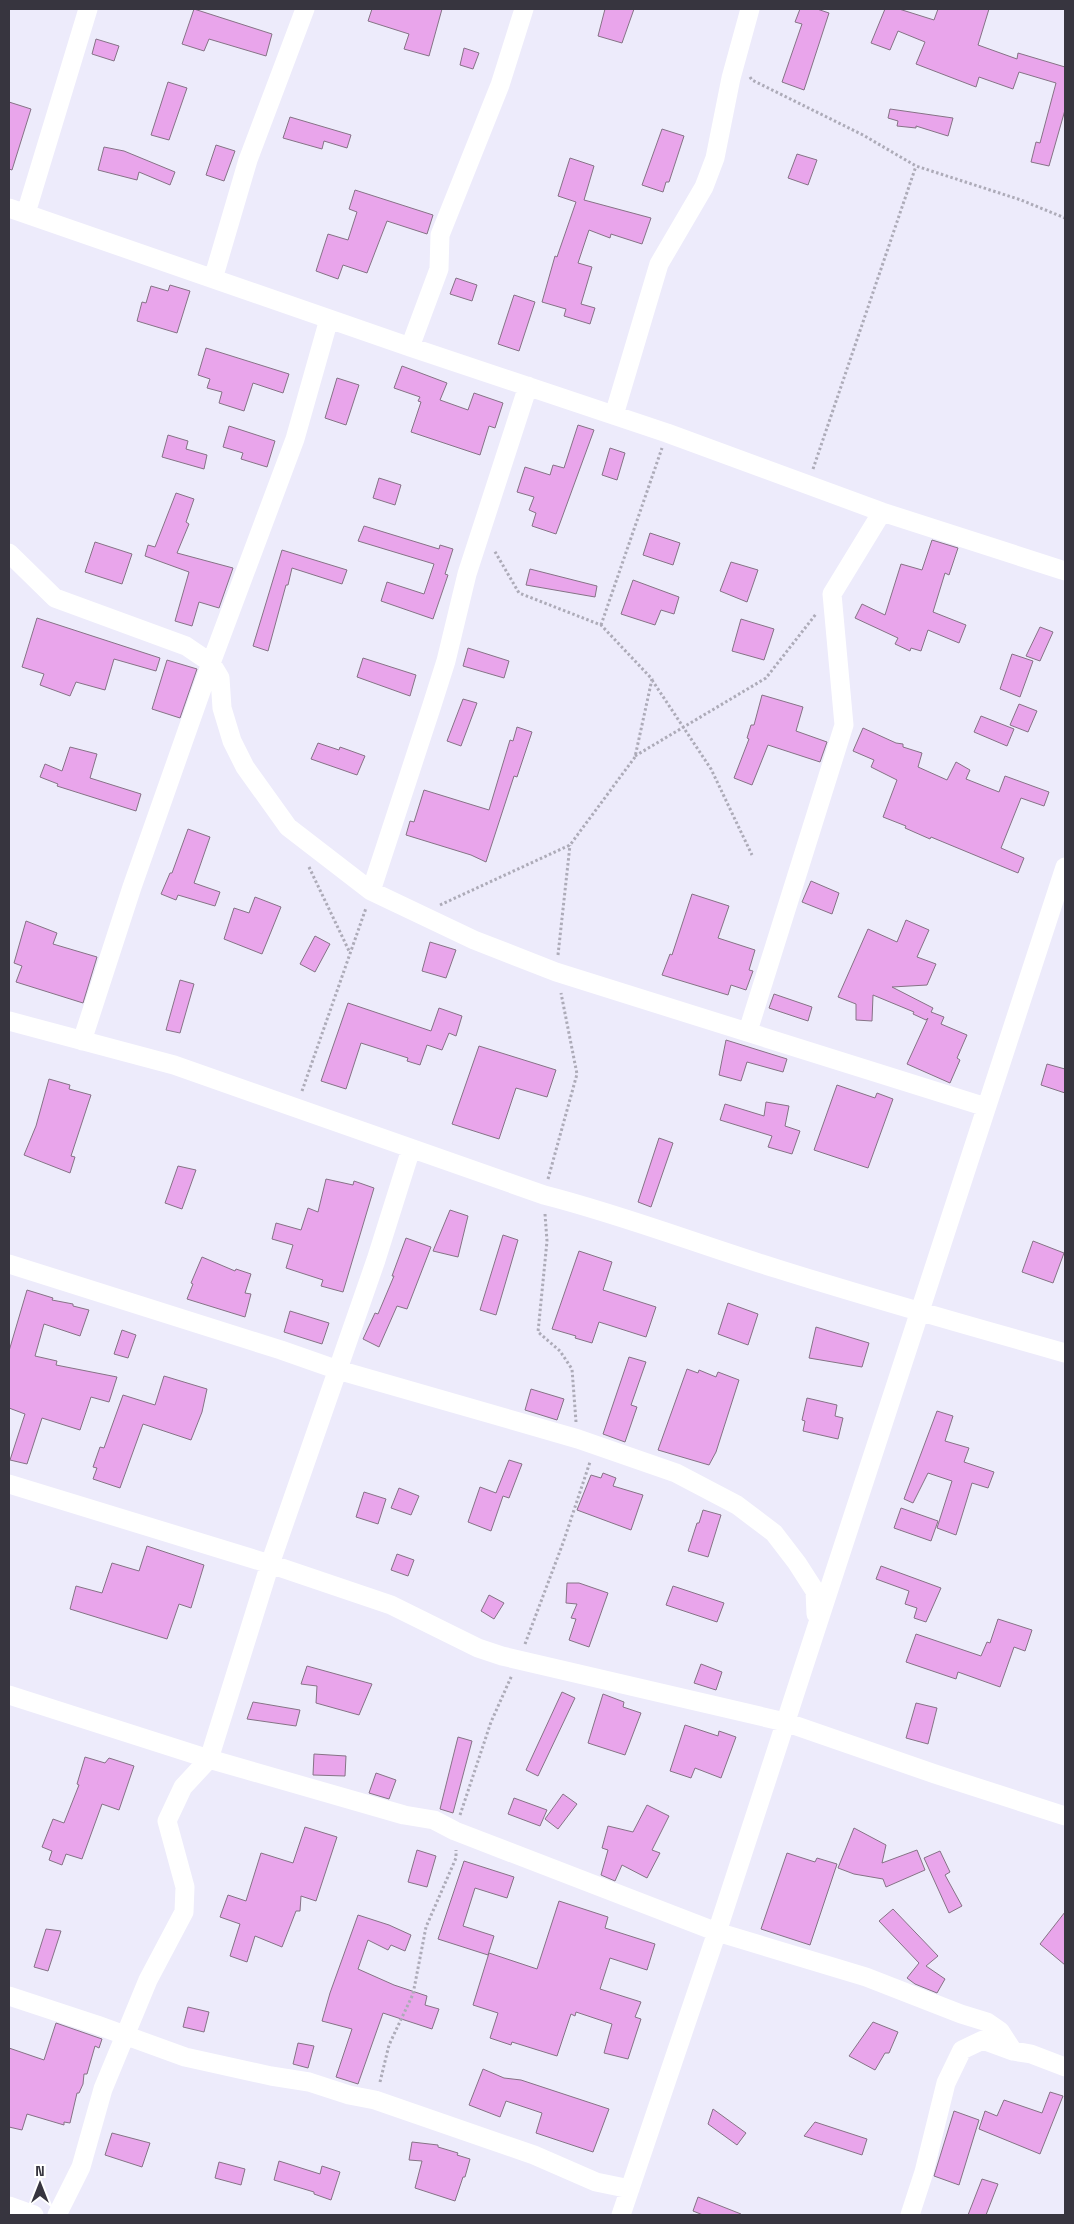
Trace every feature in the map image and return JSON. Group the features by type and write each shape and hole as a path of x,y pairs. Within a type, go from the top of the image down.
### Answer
{"street":[{"path":"88,9 17,210 410,347 667,433 882,512 1065,571"},
{"path":"213,278 248,160 305,9"},
{"path":"410,347 440,269 440,235 500,85 524,9"},
{"path":"614,415 659,264 704,187 715,158 739,45 750,9"},
{"path":"82,1041 132,887 211,663 295,439 329,319"},
{"path":"371,891 446,661 467,574 528,386"},
{"path":"748,1032 844,725 832,594 882,512"},
{"path":"9,553 55,598 186,646 211,663 220,678 222,708 232,741 250,774 288,827 371,891 474,940 556,972 986,1107"},
{"path":"621,2215 717,1932 918,1312 1065,867"},
{"path":"9,1021 174,1065 544,1195 579,1204 778,1269 918,1312 1065,1353"},
{"path":"57,2215 81,2167 103,2089 148,1980 184,1912 185,1887 166,1821 183,1788 209,1759 270,1564 376,1260 411,1149"},
{"path":"9,1264 282,1350 338,1370 578,1439 676,1473 737,1505 774,1533 797,1563 815,1592 816,1626"},
{"path":"9,1484 270,1564 391,1605 478,1648 502,1656 785,1722 935,1774 1065,1816"},
{"path":"9,1695 209,1759 335,1793 404,1815 434,1820 455,1831 717,1932 866,1977 961,2014 987,2022 1000,2031 1013,2051"},
{"path":"9,1996 185,2057 270,2076 309,2082 349,2095 376,2100 534,2156 596,2182 630,2189"},
{"path":"910,2215 924,2172 946,2083 962,2050 984,2040 1065,2067"},
{"path":"9,2206 34,2215"}],"path":[{"path":"739,45 752,80 863,135 916,166 1021,200 1065,218"},
{"path":"807,485 916,166"},
{"path":"601,625 667,433"},
{"path":"482,528 519,593 601,625 652,679 711,769 752,855"},
{"path":"419,914 570,845 635,757 766,678 832,594"},
{"path":"635,757 652,679"},
{"path":"544,1195 577,1074 556,972 570,845"},
{"path":"306,862 351,954"},
{"path":"296,1108 351,954 371,891"}],"building":[{"path":"194,9 272,34 266,56 209,39 204,51 182,44"},
{"path":"372,9 442,9 429,56 404,49 409,34 368,21"},
{"path":"605,9 634,9 622,43 598,36"},
{"path":"800,9 817,9 829,13 804,90 782,82 802,24 795,22"},
{"path":"885,9 899,9 934,20 938,9 989,9 978,45 1017,59 1018,53 1065,67 1065,110 1049,166 1031,162 1036,142 1040,143 1056,83 1019,72 1013,89 979,77 976,87 916,64 925,42 898,31 890,50 871,43"},
{"path":"96,39 119,46 114,61 92,54"},
{"path":"464,48 479,53 473,69 460,65"},
{"path":"168,82 187,88 169,140 151,135"},
{"path":"9,102 31,109 12,170 9,169"},
{"path":"890,109 953,118 948,136 916,126 916,128 897,126 898,121 888,118"},
{"path":"290,117 351,135 347,148 324,141 322,149 283,138"},
{"path":"662,129 684,136 669,182 666,182 663,192 642,185"},
{"path":"216,145 235,151 224,181 206,175"},
{"path":"104,147 124,151 175,172 170,185 139,172 137,180 98,170"},
{"path":"797,154 817,160 808,185 788,178"},
{"path":"570,158 594,166 584,200 651,218 642,244 611,234 610,238 589,230 578,263 592,267 581,304 595,308 590,324 564,316 566,309 542,302 555,256 557,257 576,202 558,196"},
{"path":"355,190 433,215 427,234 387,221 367,273 343,265 338,279 316,271 328,234 348,240 357,212 349,209"},
{"path":"456,278 477,285 472,301 450,294"},
{"path":"170,285 190,291 177,333 137,321 142,302 146,303 151,286 168,291"},
{"path":"514,295 535,302 519,351 498,344"},
{"path":"206,348 289,374 283,393 253,383 244,411 219,403 222,392 207,388 210,379 198,375"},
{"path":"402,366 447,383 440,400 468,410 474,393 503,403 495,428 489,426 480,455 411,432 421,402 418,401 420,397 394,388"},
{"path":"337,378 359,385 346,425 325,418"},
{"path":"578,425 594,430 556,534 532,526 536,513 529,510 534,497 517,492 525,467 550,475 553,465 564,468"},
{"path":"229,426 275,441 267,467 241,459 243,453 223,447"},
{"path":"168,435 188,441 186,449 207,455 204,469 162,457"},
{"path":"610,448 625,453 617,480 602,475"},
{"path":"379,478 401,485 395,505 373,498"},
{"path":"176,493 194,499 186,522 189,524 177,553 233,568 219,608 199,602 192,626 175,621 189,572 145,556 148,545 155,547"},
{"path":"364,526 439,549 440,545 453,549 445,574 448,575 433,619 381,601 387,582 424,594 434,564 358,541"},
{"path":"650,533 680,543 673,565 643,555"},
{"path":"932,540 958,548 949,575 945,573 933,612 966,625 959,643 928,630 921,651 911,648 910,651 895,644 898,638 855,618 862,604 885,615 901,564 922,570"},
{"path":"95,542 132,554 122,584 85,572"},
{"path":"282,550 347,570 342,584 292,568 268,651 253,646"},
{"path":"731,562 758,570 747,602 720,591"},
{"path":"530,569 597,586 595,597 526,585"},
{"path":"633,580 679,597 674,614 661,610 655,625 621,614"},
{"path":"37,618 160,658 156,671 114,659 105,690 76,682 70,696 40,685 44,674 22,667"},
{"path":"741,619 774,629 764,660 732,651"},
{"path":"1040,627 1053,632 1040,661 1026,656"},
{"path":"468,648 509,661 504,678 463,666"},
{"path":"1012,654 1033,661 1020,697 1000,689"},
{"path":"363,658 416,675 410,696 357,677"},
{"path":"167,660 197,669 180,718 152,709"},
{"path":"762,695 803,707 796,731 827,742 820,762 768,745 752,785 734,778 749,739 747,738 751,725 754,725"},
{"path":"463,699 477,703 461,746 447,741"},
{"path":"1019,704 1037,711 1028,732 1010,725"},
{"path":"981,716 1014,729 1007,746 974,732"},
{"path":"517,727 532,732 517,777 514,776 486,862 471,855 406,835 410,821 414,822 424,790 489,810 510,740 513,741"},
{"path":"863,728 896,743 903,744 903,747 922,753 918,767 947,780 956,762 970,770 966,779 999,792 1005,776 1049,792 1044,806 1021,798 1001,848 1024,858 1018,873 931,837 930,839 905,828 906,826 883,817 897,780 871,767 874,760 853,751"},
{"path":"318,743 339,750 340,747 365,756 357,775 311,759"},
{"path":"70,747 97,754 90,778 141,794 136,811 57,786 58,784 40,777 45,764 62,771"},
{"path":"188,829 210,837 194,883 220,892 215,906 178,895 176,900 161,894 170,873 172,873"},
{"path":"811,881 839,893 832,914 802,902"},
{"path":"692,894 729,906 718,938 755,950 749,970 753,971 746,990 731,985 728,995 662,975 670,954 672,955"},
{"path":"255,897 281,907 262,954 224,939 234,908 249,913"},
{"path":"906,920 929,930 917,957 936,964 927,985 892,987 933,1008 931,1012 944,1017 941,1024 967,1035 957,1058 960,1060 950,1083 907,1064 928,1018 926,1020 913,1014 914,1012 873,995 872,1021 856,1020 856,1004 838,997 868,929 897,942"},
{"path":"26,921 57,933 53,944 97,957 83,1003 16,982 22,966 14,963"},
{"path":"315,936 330,944 315,972 300,964"},
{"path":"430,942 456,950 446,978 422,971"},
{"path":"180,980 194,984 180,1033 166,1030"},
{"path":"774,994 812,1007 808,1021 769,1008"},
{"path":"348,1003 431,1031 439,1008 462,1016 456,1036 449,1033 442,1050 427,1045 420,1065 407,1061 408,1058 361,1043 346,1089 321,1081"},
{"path":"726,1040 787,1059 783,1072 747,1062 741,1081 719,1075"},
{"path":"479,1046 556,1070 547,1097 516,1088 499,1139 452,1124"},
{"path":"1047,1064 1065,1069 1065,1093 1041,1085"},
{"path":"49,1079 70,1085 69,1089 91,1095 71,1156 75,1157 70,1173 24,1155 36,1126"},
{"path":"837,1085 875,1098 877,1093 893,1099 868,1168 814,1150"},
{"path":"766,1102 789,1106 785,1126 800,1131 792,1154 768,1147 772,1136 720,1120 725,1104 764,1116"},
{"path":"659,1138 673,1143 651,1207 638,1202"},
{"path":"178,1166 196,1170 182,1209 165,1203"},
{"path":"326,1179 353,1185 354,1181 374,1188 343,1292 321,1286 323,1280 286,1268 293,1245 272,1239 276,1223 301,1230 308,1208 318,1212"},
{"path":"450,1210 468,1216 458,1257 433,1251"},
{"path":"503,1235 518,1240 496,1315 480,1310"},
{"path":"406,1238 431,1247 407,1309 397,1306 379,1347 363,1339 375,1313 378,1314 394,1276 392,1276"},
{"path":"1033,1241 1064,1253 1053,1283 1022,1272"},
{"path":"579,1251 612,1262 603,1290 656,1307 646,1337 599,1322 592,1343 552,1329"},
{"path":"202,1257 235,1271 236,1269 251,1274 245,1293 251,1294 245,1317 187,1299 193,1284 191,1283"},
{"path":"27,1290 53,1298 52,1300 73,1304 73,1306 89,1310 80,1336 44,1324 35,1356 57,1361 56,1365 117,1377 109,1402 91,1397 80,1430 42,1418 27,1464 10,1460 25,1414 9,1408 9,1351"},
{"path":"728,1303 758,1314 748,1345 718,1334"},
{"path":"290,1311 329,1323 322,1344 284,1332"},
{"path":"816,1327 869,1343 862,1367 809,1358"},
{"path":"122,1330 136,1335 128,1358 114,1354"},
{"path":"629,1357 646,1362 631,1405 637,1407 625,1442 603,1434"},
{"path":"687,1369 698,1373 699,1370 716,1377 718,1372 739,1380 716,1452 709,1465 658,1450"},
{"path":"164,1376 207,1389 202,1412 191,1440 143,1424 120,1488 93,1479 97,1468 93,1467 100,1447 104,1448 123,1395 155,1405"},
{"path":"531,1389 564,1399 557,1420 525,1410"},
{"path":"807,1398 837,1405 835,1416 843,1418 838,1439 803,1431 805,1421 802,1420"},
{"path":"937,1411 953,1416 945,1441 969,1448 964,1462 994,1472 988,1488 972,1483 956,1535 937,1528 952,1481 928,1473 913,1503 904,1499"},
{"path":"509,1460 522,1464 509,1498 503,1496 491,1531 468,1522 480,1487 496,1493"},
{"path":"603,1473 616,1478 613,1486 643,1495 631,1530 577,1510 591,1475 601,1478"},
{"path":"399,1488 419,1496 411,1515 391,1508"},
{"path":"364,1492 386,1499 378,1524 356,1517"},
{"path":"901,1508 938,1521 931,1541 894,1528"},
{"path":"703,1510 721,1515 708,1557 688,1551"},
{"path":"147,1546 204,1565 191,1608 179,1604 167,1639 70,1609 76,1586 102,1593 112,1563 139,1571"},
{"path":"397,1554 414,1560 408,1576 391,1570"},
{"path":"881,1566 941,1588 926,1622 914,1618 917,1608 905,1604 909,1591 876,1579"},
{"path":"567,1583 579,1583 608,1593 589,1647 569,1640 576,1619 571,1618 577,1604 566,1603"},
{"path":"673,1586 724,1603 717,1622 666,1605"},
{"path":"489,1595 504,1603 494,1619 481,1611"},
{"path":"998,1619 1032,1630 1025,1651 1014,1647 1000,1687 958,1672 956,1679 906,1662 916,1634 981,1656 987,1642 990,1643"},
{"path":"701,1664 722,1672 716,1690 694,1683"},
{"path":"307,1666 372,1684 359,1715 316,1703 317,1686 301,1684"},
{"path":"562,1692 575,1698 538,1776 526,1770"},
{"path":"603,1694 624,1702 623,1707 641,1713 625,1755 588,1743"},
{"path":"253,1702 300,1710 296,1726 247,1719"},
{"path":"916,1703 937,1708 928,1744 906,1738"},
{"path":"685,1725 718,1736 719,1731 736,1737 721,1778 695,1768 691,1778 670,1771"},
{"path":"458,1737 472,1741 453,1813 440,1809"},
{"path":"314,1754 346,1756 345,1776 313,1775"},
{"path":"85,1757 105,1763 109,1758 134,1766 119,1810 102,1804 82,1859 66,1854 62,1865 49,1860 52,1851 42,1847 53,1819 64,1823 79,1785 77,1784"},
{"path":"376,1773 396,1780 389,1799 369,1793"},
{"path":"563,1794 577,1804 558,1829 545,1819"},
{"path":"514,1798 547,1810 540,1826 508,1814"},
{"path":"647,1805 669,1816 652,1850 660,1853 647,1878 622,1865 615,1881 601,1875 608,1850 602,1848 608,1826 633,1832"},
{"path":"305,1827 337,1837 316,1901 301,1896 300,1911 296,1911 282,1947 255,1936 247,1962 230,1956 240,1924 220,1917 228,1895 246,1901 261,1853 293,1863"},
{"path":"854,1828 886,1845 882,1863 917,1850 925,1870 886,1887 883,1879 854,1874 838,1868"},
{"path":"417,1850 436,1856 427,1887 408,1882"},
{"path":"940,1851 950,1872 945,1875 962,1906 949,1913 924,1858"},
{"path":"787,1853 815,1862 817,1858 837,1864 810,1945 761,1929"},
{"path":"464,1861 514,1877 507,1898 475,1888 463,1926 494,1936 488,1955 438,1939"},
{"path":"559,1901 608,1917 605,1928 655,1944 647,1970 610,1958 600,1989 641,2002 635,2017 641,2019 628,2059 604,2053 612,2024 576,2012 575,2016 571,2014 557,2056 512,2042 511,2045 490,2038 498,2013 473,2005 489,1953 537,1969"},
{"path":"893,1909 938,1956 926,1966 945,1979 937,1993 915,1984 907,1978 919,1963 879,1921"},
{"path":"1065,1912 1065,1965 1040,1944"},
{"path":"358,1915 389,1925 411,1935 405,1951 391,1945 388,1950 368,1940 358,1969 394,1985 427,1996 425,2005 439,2009 432,2029 383,2013 358,2084 336,2077 352,2029 322,2021"},
{"path":"46,1929 61,1931 48,1971 34,1967"},
{"path":"188,2007 209,2012 204,2032 183,2027"},
{"path":"873,2022 898,2032 889,2053 885,2053 875,2070 849,2056"},
{"path":"56,2023 102,2039 99,2048 95,2046 87,2074 84,2074 83,2084 79,2093 77,2093 70,2123 64,2122 64,2125 27,2114 22,2130 9,2127 9,2048 44,2060"},
{"path":"298,2043 314,2046 308,2068 293,2064"},
{"path":"483,2069 504,2078 521,2080 609,2109 593,2152 536,2133 542,2113 506,2101 500,2117 469,2105"},
{"path":"1050,2092 1063,2096 1040,2154 979,2129 985,2111 997,2116 1004,2100 1042,2113"},
{"path":"713,2109 746,2133 737,2145 708,2124"},
{"path":"954,2111 979,2120 959,2185 934,2176"},
{"path":"815,2122 867,2139 862,2155 804,2136"},
{"path":"112,2133 150,2143 142,2167 105,2155"},
{"path":"412,2142 438,2145 438,2147 470,2159 455,2201 415,2188 422,2161 409,2160"},
{"path":"279,2161 320,2174 322,2166 340,2172 331,2200 314,2194 314,2192 274,2180"},
{"path":"219,2162 245,2169 241,2185 215,2178"},
{"path":"982,2179 998,2184 986,2215 968,2215"},
{"path":"698,2197 741,2215 703,2215 693,2211"}]}
